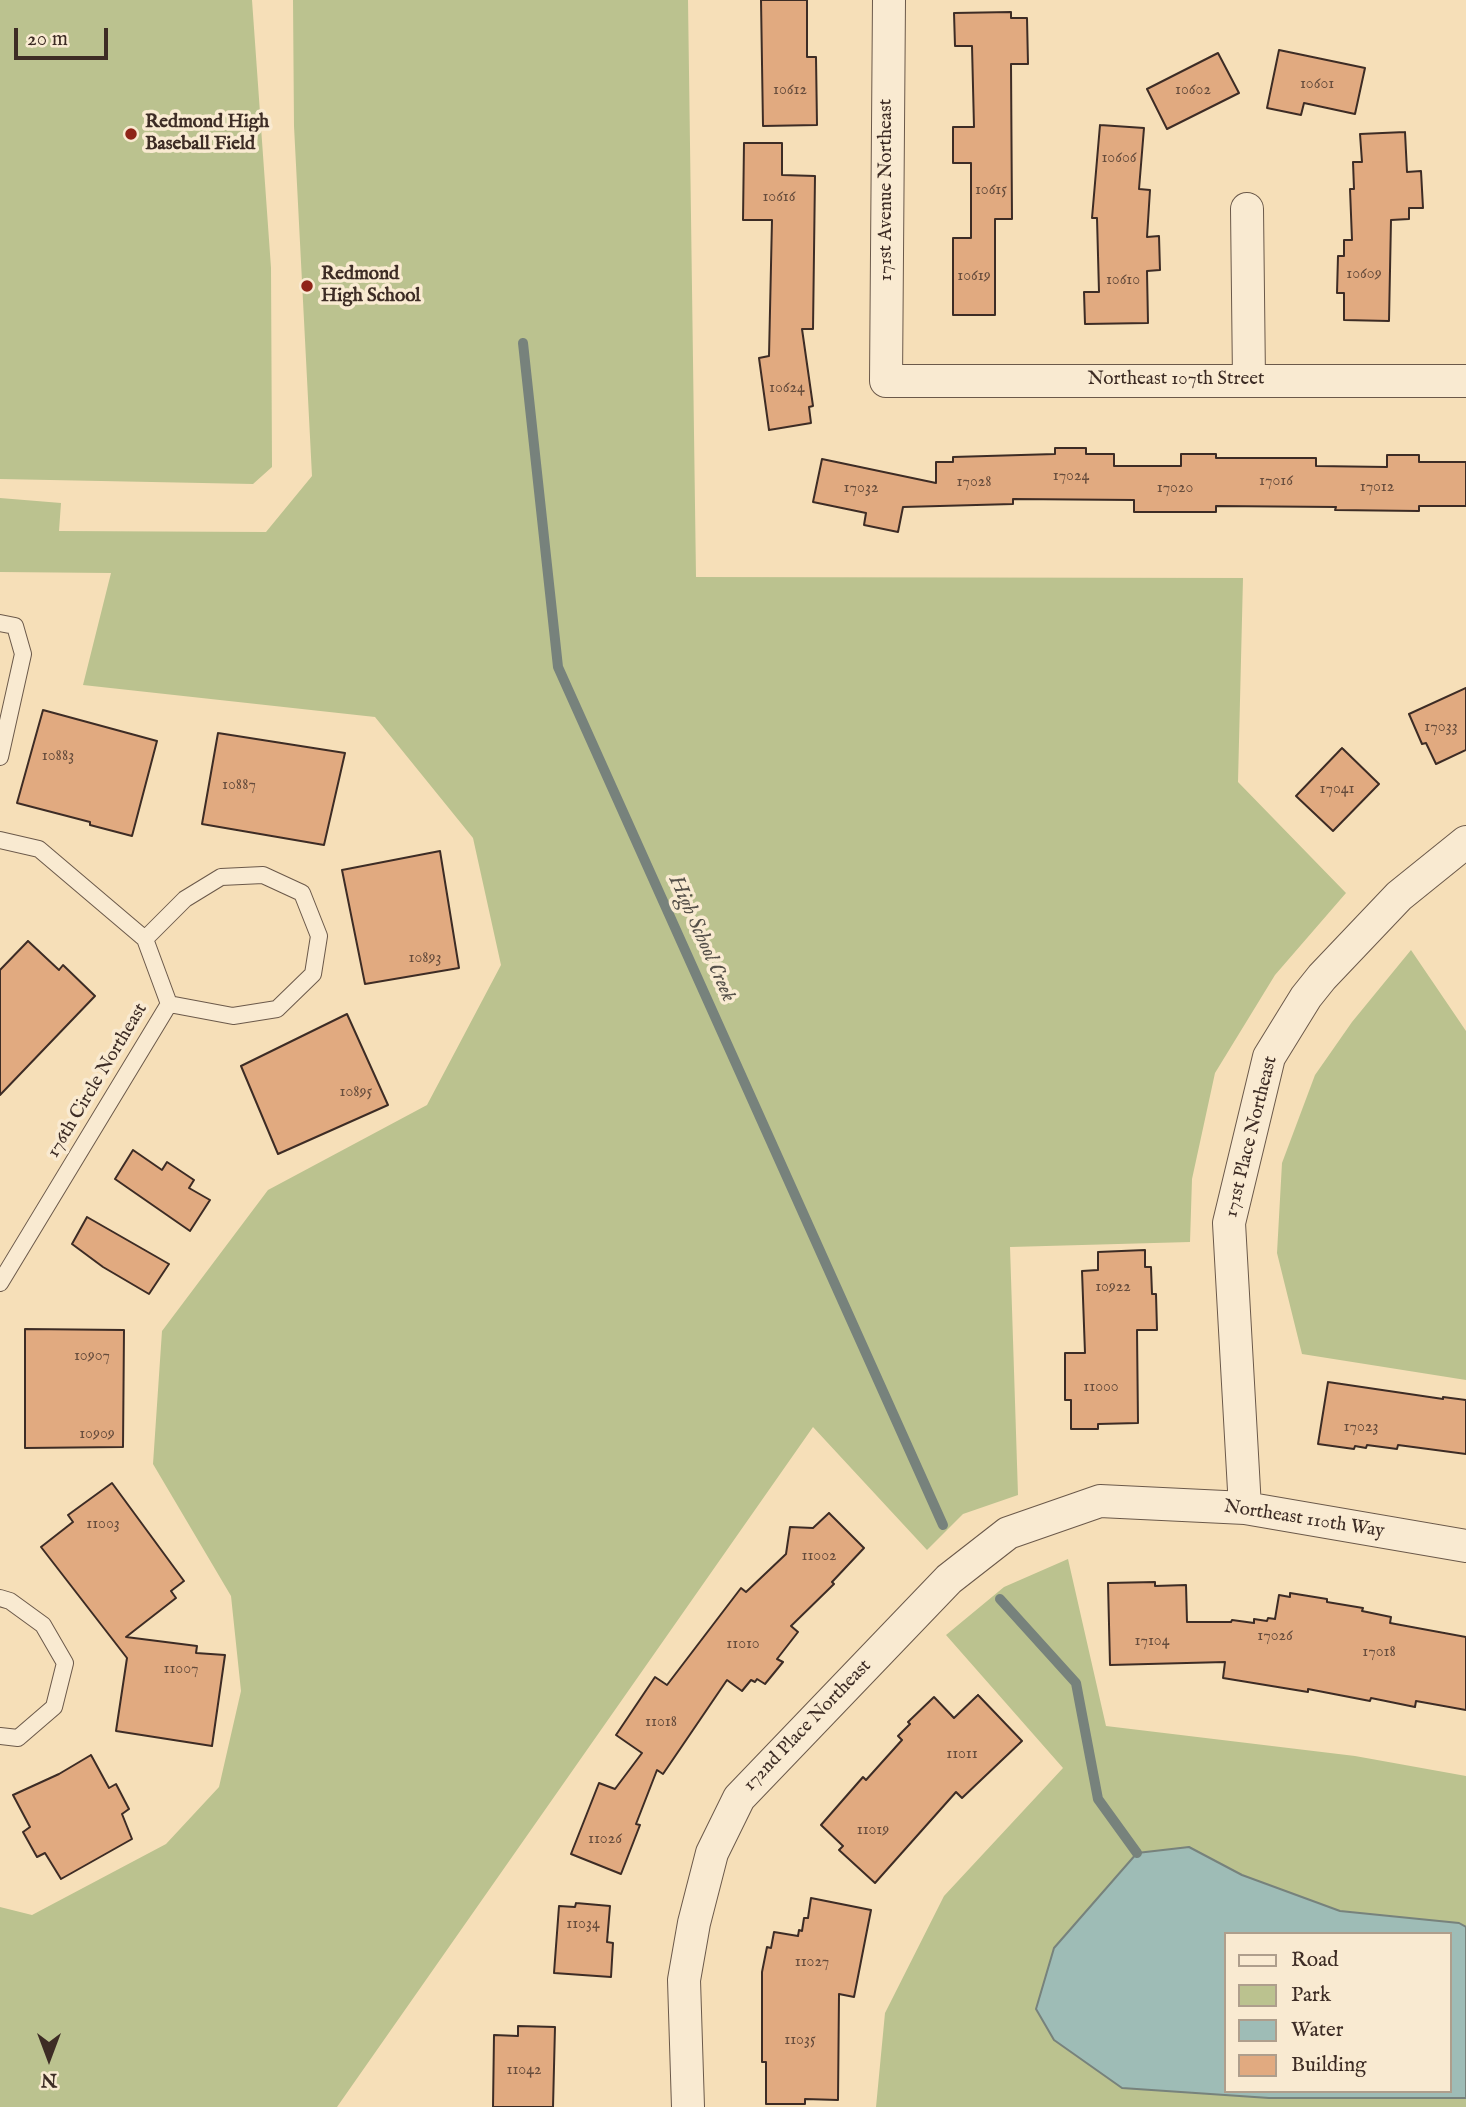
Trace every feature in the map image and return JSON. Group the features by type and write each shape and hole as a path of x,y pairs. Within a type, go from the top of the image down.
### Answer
{"street":[{"name":"171st Avenue Northeast","path":"886,381 889,0"},
{"path":"1247,209 1249,380"},
{"name":"Northeast 107th Street","path":"886,381 1466,381"},
{"name":"171st Place Northeast","path":"1245,1508 1229,1223 1269,1056 1306,997 1322,977 1399,896 1466,842"},
{"name":"Northeast 110th Way","path":"1100,1501 1245,1508 1466,1546"},
{"name":"172nd Place Northeast","path":"688,2107 684,1980 694,1923 712,1853 739,1798 949,1579 1008,1533 1100,1501"}],"lane":[{"path":"0,622 15,626 23,654 0,757"},
{"name":"176th Circle Northeast","path":"0,840 39,849 145,939 169,1004 0,1283"},
{"path":"145,939 185,899 221,877 263,875 302,893 319,936 313,974 277,1009 233,1016 169,1004"},
{"path":"0,1598 10,1601 43,1625 65,1663 54,1707 18,1738 0,1736"}],"green space":[{"name":"Redmond High Baseball Field","path":"0,0 252,0 271,268 272,467 253,484 0,479"},
{"path":"293,0 688,0 696,577 1243,578 1238,782 1346,893 1275,975 1215,1073 1192,1179 1190,1242 1010,1247 1018,1495 963,1514 927,1550 813,1427 337,2107 0,2107 0,1907 32,1915 166,1844 219,1787 241,1691 231,1596 153,1464 162,1331 268,1190 427,1105 501,965 473,838 375,717 83,685 111,573 0,572 0,498 61,503 59,531 266,532 312,476 294,126"},
{"path":"1411,950 1466,1031 1466,1380 1302,1354 1277,1253 1282,1163 1315,1075 1352,1022"},
{"path":"1068,1559 1106,1726 1355,1756 1466,1776 1466,2107 876,2107 885,2013 944,1896 1063,1768 946,1635 1004,1587"}],"water":[{"path":"1189,1847 1242,1875 1340,1911 1459,1923 1466,1927 1466,2098 1269,2098 1122,2088 1054,2040 1036,2009 1054,1948 1137,1853"}],"building":[{"path":"761,0 807,0 807,57 816,57 817,125 763,126"},
{"path":"1011,12 1011,18 1027,18 1028,64 1011,64 1012,219 995,219 995,315 953,315 953,238 971,238 971,163 953,163 953,127 974,127 972,46 955,46 954,13"},
{"path":"1279,50 1365,68 1355,114 1304,103 1301,115 1267,108"},
{"path":"1218,53 1239,93 1167,129 1147,89"},
{"path":"1100,125 1144,128 1139,189 1150,190 1147,237 1159,236 1160,270 1147,271 1148,323 1085,324 1084,292 1099,292 1097,218 1092,218"},
{"path":"1405,132 1407,172 1421,171 1423,208 1409,208 1409,219 1391,220 1389,321 1344,320 1344,293 1337,293 1338,256 1344,256 1344,240 1352,240 1350,189 1354,189 1353,162 1362,162 1360,134"},
{"path":"744,143 782,143 782,175 815,176 813,329 802,329 813,406 809,407 811,423 769,430 759,358 769,356 772,220 743,220"},
{"path":"1055,448 1086,448 1086,454 1114,454 1114,466 1181,466 1181,454 1216,454 1216,458 1316,458 1316,466 1387,467 1387,455 1419,455 1419,462 1466,462 1466,506 1419,506 1419,511 1216,506 1216,512 1134,512 1134,500 1013,499 1013,504 903,507 898,532 864,525 866,513 813,502 822,459 936,483 936,462 953,462 953,457 1055,454"},
{"path":"1466,688 1466,750 1436,764 1426,743 1422,744 1409,714"},
{"path":"43,710 157,741 132,836 17,803"},
{"path":"218,733 345,753 324,845 202,824"},
{"path":"1342,748 1379,784 1333,831 1296,796"},
{"path":"440,851 459,968 365,984 342,870"},
{"path":"28,941 59,970 63,965 95,996 0,1095 0,970"},
{"path":"347,1014 388,1105 278,1154 241,1066"},
{"path":"133,1150 162,1170 167,1162 194,1180 189,1188 210,1200 190,1231 115,1179"},
{"path":"87,1217 169,1264 149,1294 103,1267 72,1244"},
{"path":"1145,1250 1145,1267 1151,1267 1152,1294 1156,1294 1157,1330 1137,1330 1138,1423 1098,1424 1098,1429 1071,1429 1071,1400 1065,1400 1065,1353 1085,1353 1082,1271 1098,1270 1098,1252"},
{"path":"25,1329 124,1330 123,1447 25,1448"},
{"path":"1328,1382 1466,1400 1466,1454 1398,1445 1397,1449 1367,1445 1366,1448 1355,1446 1354,1449 1318,1444"},
{"path":"112,1483 184,1581 171,1591 176,1598 126,1637 197,1646 196,1653 225,1655 212,1746 116,1731 127,1658 41,1547 73,1522 68,1515"},
{"path":"829,1513 864,1548 832,1582 834,1584 791,1626 798,1632 777,1659 783,1662 765,1684 757,1679 755,1682 751,1680 742,1691 727,1680 663,1774 657,1770 636,1824 640,1825 621,1874 571,1854 599,1783 615,1789 642,1753 616,1735 655,1677 667,1685 741,1588 746,1592 786,1554 790,1527 813,1528"},
{"path":"1155,1582 1155,1586 1186,1585 1187,1622 1232,1620 1254,1623 1254,1619 1275,1619 1279,1595 1290,1597 1290,1593 1363,1608 1362,1611 1391,1617 1390,1623 1466,1637 1466,1710 1416,1701 1415,1707 1371,1698 1370,1701 1308,1689 1308,1692 1223,1678 1225,1662 1110,1665 1108,1583"},
{"path":"978,1695 1022,1741 962,1798 956,1792 875,1883 839,1850 843,1846 821,1825 863,1777 866,1780 902,1740 898,1736 910,1724 908,1722 934,1697 954,1718"},
{"path":"91,1755 109,1788 116,1784 129,1809 122,1814 132,1839 61,1879 45,1853 37,1857 23,1832 30,1827 13,1795 59,1774"},
{"path":"811,1898 871,1910 854,1997 839,1994 838,2100 805,2099 805,2104 766,2104 766,2062 762,2062 762,1972 767,1947 771,1948 774,1932 798,1936 799,1930 802,1931 804,1918 808,1918"},
{"path":"576,1903 610,1906 607,1942 613,1943 611,1977 554,1973 559,1906 575,1907"},
{"path":"518,2026 555,2027 553,2107 493,2107 494,2035 518,2036"}],"waterway":[{"name":"High School Creek","path":"523,343 558,667 943,1525"},
{"name":"High School Creek","path":"1000,1599 1076,1683 1098,1799 1137,1853"}],"place":[{"name":"Redmond High Baseball Field","path":"131,134"},
{"name":"Redmond High School","path":"307,286"}]}
